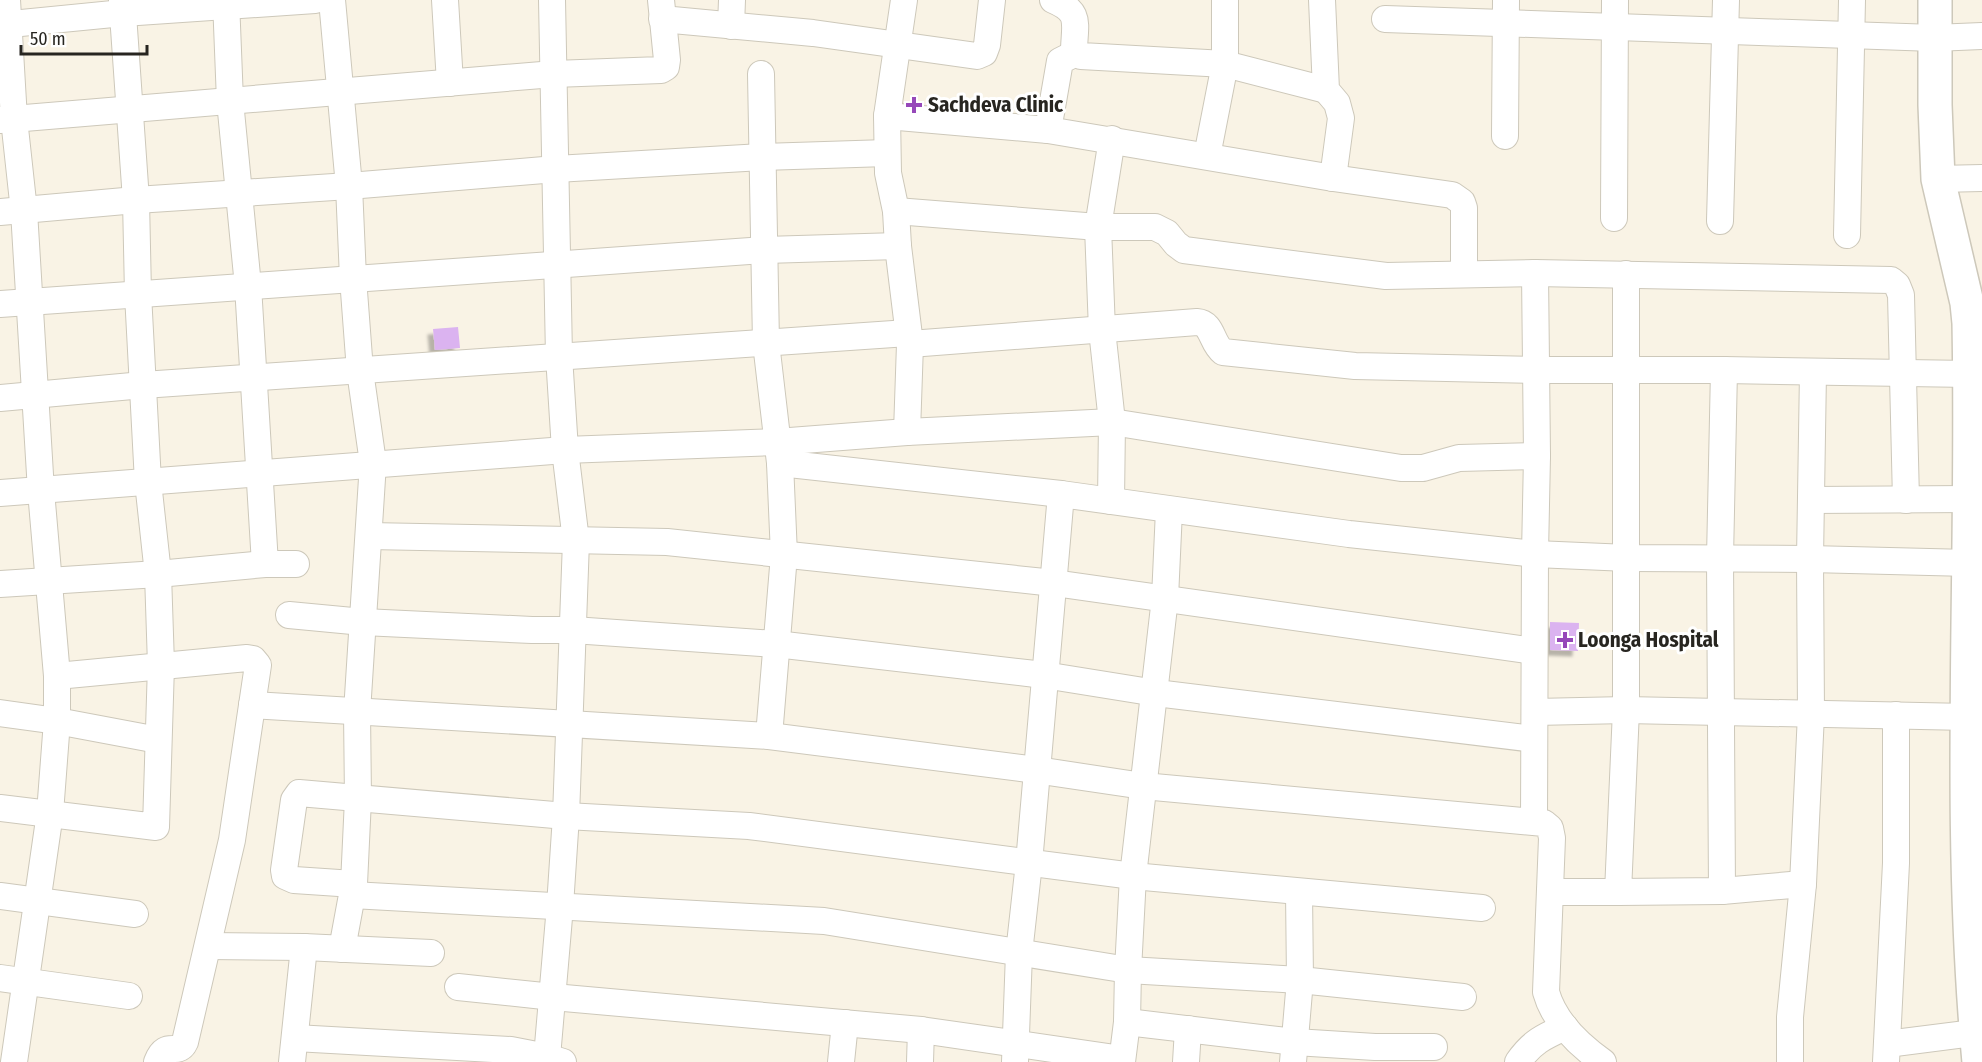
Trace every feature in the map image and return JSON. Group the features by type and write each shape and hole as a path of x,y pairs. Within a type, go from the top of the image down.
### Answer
{"main road":[{"path":"1935,0 1938,179 1967,303 1974,356 1970,563 1975,649 1968,717 1975,839 1979,1042"}],"street":[{"path":"14,1062 50,813 57,721 57,676 41,491 29,301 12,211 5,16 122,7 315,0"},
{"path":"332,0 349,186 360,371 374,463 357,712 358,799 353,889 342,949"},
{"path":"445,0 450,83"},
{"path":"304,947 294,1050 555,1059 552,997 566,816 576,541 559,356 552,0"},
{"path":"731,26 732,0"},
{"path":"904,0 887,116 887,153 888,173 896,210 909,339 907,432"},
{"path":"7,119 554,74 661,70 666,67 667,60 661,9 731,26 813,33 977,56 984,53 987,45 992,0"},
{"path":"1053,0 1072,11 1076,17 1074,49 1081,56 1225,64 1326,90 1337,103 1341,118 1333,178"},
{"path":"1207,156 1225,64 1225,0"},
{"path":"1322,0 1326,90"},
{"path":"1614,218 1615,0"},
{"path":"1720,221 1726,0"},
{"path":"1847,235 1852,0"},
{"path":"226,4 238,193 248,286 265,564"},
{"path":"0,808 156,827 161,666 158,574 148,482 138,294 136,200 122,7"},
{"path":"1385,19 1414,10 1506,11 1614,26 1934,38 1982,36"},
{"path":"1505,136 1506,11"},
{"path":"1048,130 1060,62 1076,53"},
{"path":"761,74 766,343 779,452 784,555 769,736"},
{"path":"887,116 1048,130 1333,178 1452,195 1462,202 1464,208 1464,274"},
{"path":"1111,501 1112,422 1102,330 1098,227 1112,140"},
{"path":"12,211 556,169 762,157 887,153"},
{"path":"1938,179 1982,178"},
{"path":"896,210 1098,227 1155,227 1167,233 1184,250 1363,275 1535,273 1891,280 1898,285 1901,295 1906,500"},
{"path":"0,303 765,250 898,246"},
{"path":"1534,821 1537,456 1535,273"},
{"path":"1618,892 1626,710 1628,558 1626,274"},
{"path":"0,398 143,385 559,356 766,343 1102,330 1203,322 1209,327 1216,347 1223,352 1355,366 1903,373 1974,356"},
{"path":"1722,891 1720,558 1724,370"},
{"path":"1790,1062 1790,1017 1803,884 1811,714 1810,559 1813,372"},
{"path":"779,452 907,432 1112,422 1401,468 1424,468 1459,458 1537,456"},
{"path":"0,493 566,450 779,452 1169,510 1348,534 1535,554 1628,558 1970,563"},
{"path":"1016,1053 1019,953 1061,494"},
{"path":"1811,500 1970,499"},
{"path":"458,987 921,1029 1016,1053 1122,1060 1127,1022 1133,876 1156,693 1165,598 1169,510"},
{"path":"369,536 667,542 1054,583 1534,651"},
{"path":"0,584 48,579 158,574 265,564 296,564"},
{"path":"289,615 363,622 573,630 776,644 1044,675 1156,693 1534,739"},
{"path":"57,676 247,658 253,659 258,665 232,840 183,1047 166,1049 162,1052 158,1062"},
{"path":"252,705 769,736 1143,786 1534,821 1550,828 1552,838 1546,992 1550,1005 1565,1027 1603,1062"},
{"path":"1535,712 1626,710 1968,717"},
{"path":"0,713 158,740"},
{"path":"1896,715 1896,863 1887,1053 1979,1042"},
{"path":"1463,997 1300,980 1128,970 824,921 560,906 353,889 294,880 285,876 284,870 294,800 298,793 566,816 749,826 1133,876 1482,908"},
{"path":"1550,892 1722,891 1803,884"},
{"path":"1294,1052 1300,980 1299,892"},
{"path":"0,896 135,914"},
{"path":"208,946 304,947 431,953"},
{"path":"0,978 129,996"},
{"path":"1127,1022 1188,1029 1294,1052 1374,1054 1434,1047"},
{"path":"842,1062 845,1023"},
{"path":"1518,1062 1526,1050 1539,1038 1565,1027"},
{"path":"920,1062 921,1029"},
{"path":"1186,1062 1188,1029"}],"building":[{"path":"458,327 460,348 435,350 433,329"},
{"path":"1550,622 1579,623 1578,651 1550,650"}],"place":[{"name":"Sachdeva Clinic","path":"914,105"},
{"name":"Loonga Hospital","path":"1565,640"}]}
